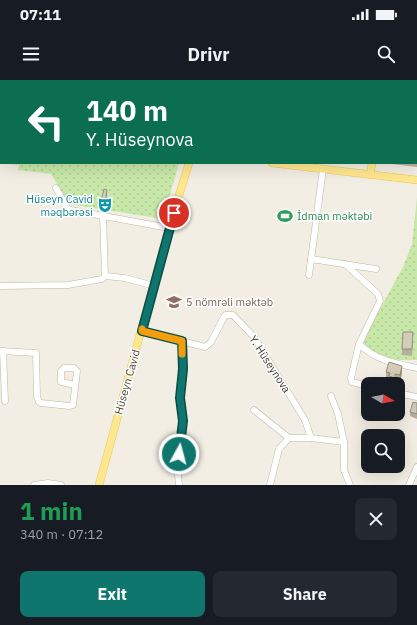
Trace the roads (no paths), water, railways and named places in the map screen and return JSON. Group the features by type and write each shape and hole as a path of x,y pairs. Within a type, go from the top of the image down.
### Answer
{"main road":[{"name":"Hüseyn Cavid","path":"99,485 169,228 189,164"},
{"path":"280,164 417,180"},
{"path":"370,175 372,164"}],"street":[{"path":"309,274 323,169"},
{"path":"56,188 67,208 70,210 169,228"},
{"path":"103,216 104,276"},
{"path":"311,259 376,269"},
{"path":"345,264 378,294 380,301 359,344 351,378 352,382 361,384"},
{"path":"0,286 23,287 68,285 102,279 104,276 125,278 154,286"},
{"name":"Y. Hüseynova","path":"142,331 205,347 209,345 226,315 232,314 254,337 305,420 311,438"},
{"path":"179,485 178,474 183,421 180,398 183,369 182,341"},
{"path":"359,344 368,353 389,362 417,368"},
{"path":"5,401 2,351 36,353 37,397 41,403 72,406 75,385"},
{"path":"405,394 417,397"},
{"path":"331,396 338,414 344,442 344,470 350,485"},
{"path":"254,410 289,438 311,438 344,442"},
{"path":"270,485 279,449 289,438"},
{"path":"409,485 417,467"},
{"path":"34,485 48,483 61,485"}],"place":[{"name":"Hüseyn Cavid məqbərəsi","path":"105,205"},
{"name":"İdman məktəbi","path":"285,216"},
{"name":"5 nömrəli məktəb","path":"174,302"}]}
